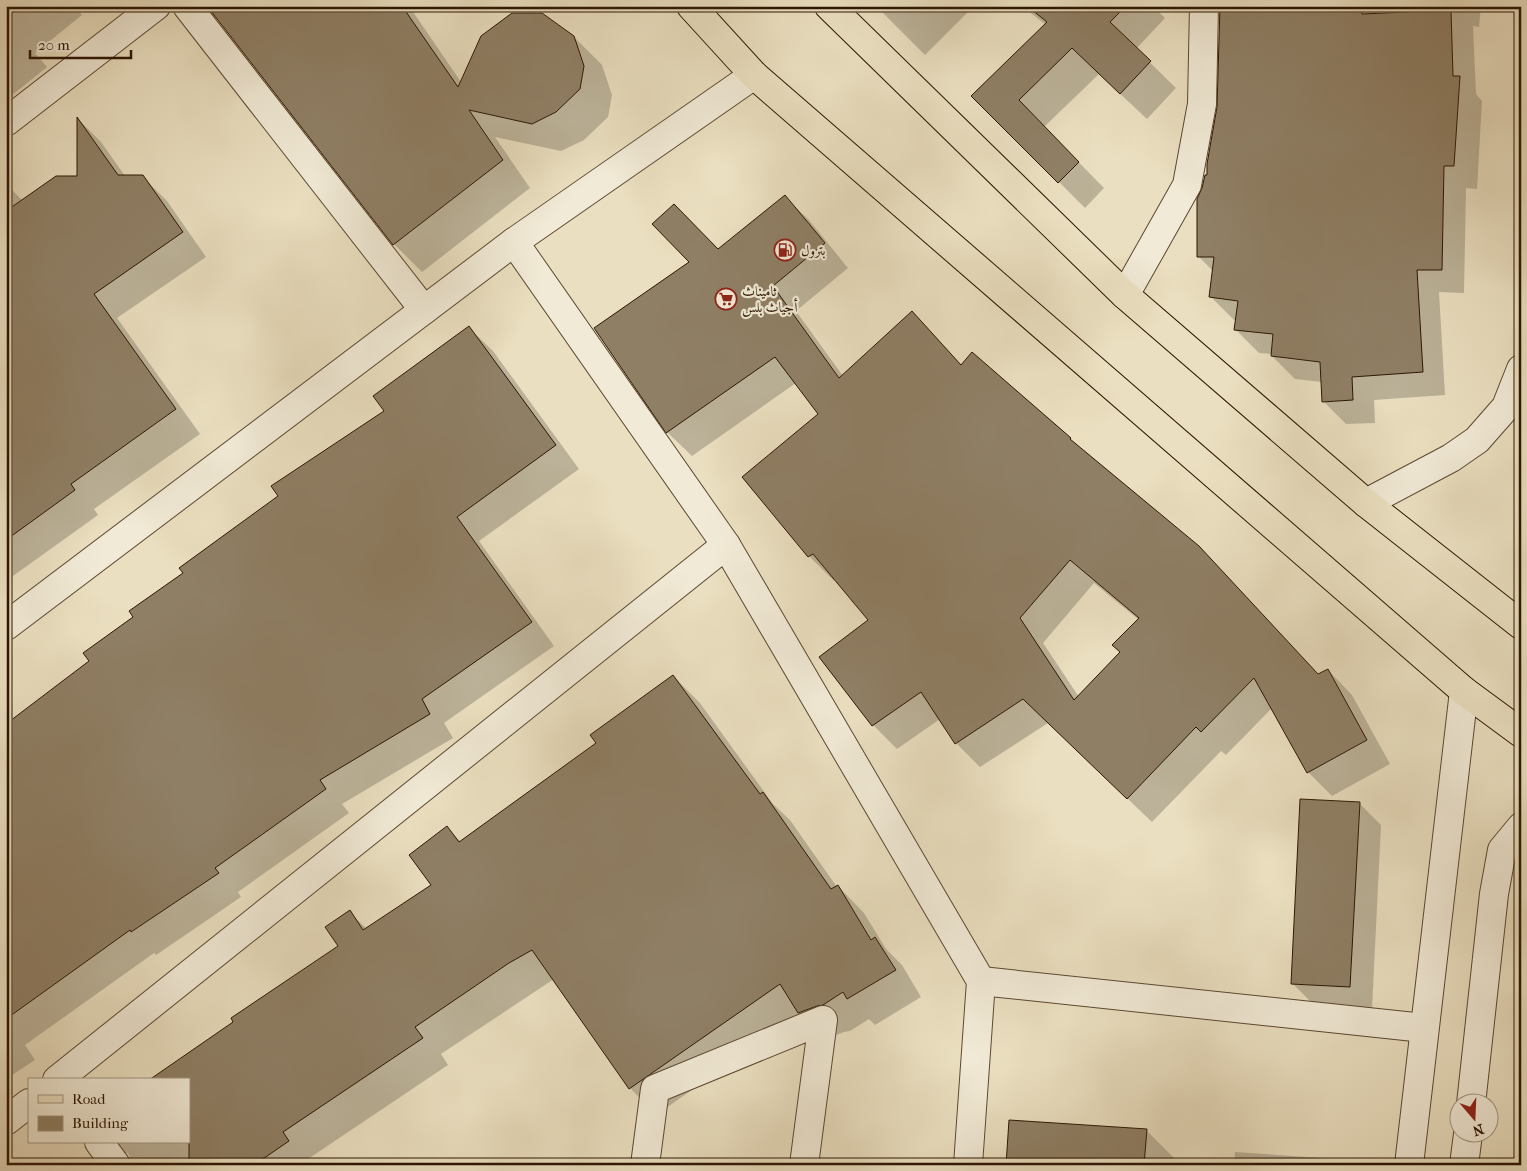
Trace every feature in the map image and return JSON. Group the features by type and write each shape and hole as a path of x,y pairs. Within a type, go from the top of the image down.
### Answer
{"main road":[{"path":"690,6 754,75 1464,691 1521,733"},
{"path":"830,6 1125,295 1366,503 1521,625"}],"street":[{"path":"6,122 156,6"},
{"path":"187,6 424,310"},
{"path":"1125,295 1187,185 1202,104 1204,6"},
{"path":"6,626 514,242 754,75"},
{"path":"514,242 726,545 981,981 968,1165"},
{"path":"1366,503 1451,458 1477,440 1506,407 1521,369"},
{"path":"60,1078 726,545"},
{"path":"1409,1165 1464,691"},
{"path":"1472,1094 1494,894 1502,850 1521,827"},
{"path":"981,981 1424,1028"},
{"path":"645,1165 654,1089 823,1020 804,1165"},
{"path":"6,1120 28,1104"},
{"path":"100,1144 116,1165"},
{"path":"1464,1165 1467,1144"}],"building":[{"path":"207,6 402,6 458,87 481,36 512,13 542,13 574,36 584,66 580,89 556,112 532,124 469,110 503,160 393,245"},
{"path":"1027,6 1126,6 1110,22 1151,61 1120,94 1072,48 1019,100 1079,162 1058,183 971,96 1047,22"},
{"path":"1220,6 1362,6 1362,14 1451,10 1453,76 1460,76 1454,166 1444,166 1442,270 1417,270 1423,372 1352,377 1353,400 1322,402 1320,362 1271,356 1273,334 1234,330 1238,301 1209,297 1214,257 1197,257 1197,199 1205,175 1207,175 1207,164 1217,107"},
{"path":"77,117 118,175 143,175 183,232 94,294 176,409 71,484 75,490 6,540 6,211 56,176 77,176"},
{"path":"785,195 825,243 773,286 839,378 912,311 961,365 972,352 1070,439 1199,546 1318,674 1328,669 1367,740 1307,773 1254,678 1201,732 1196,727 1127,799 1023,699 955,744 921,692 872,726 819,657 868,620 813,554 808,557 742,477 818,414 775,357 666,433 594,328 689,262 652,224 674,204 718,249","holes":["1070,560 1139,618 1112,645 1120,652 1074,700 1020,618"]},
{"path":"469,326 556,445 457,517 532,622 422,699 430,714 320,780 326,789 215,868 219,873 131,932 130,930 6,1019 6,724 89,661 83,653 133,617 129,611 183,573 179,568 278,496 271,486 384,411 373,396"},
{"path":"673,675 760,794 763,792 831,889 838,885 871,940 875,937 896,970 847,999 843,992 823,1005 798,1013 780,984 629,1089 532,950 509,963 415,1027 423,1038 283,1132 289,1141 254,1165 189,1165 190,1078 152,1078 233,1022 231,1018 338,946 325,927 350,910 363,930 431,885 409,855 447,826 459,842 596,743 590,735"},
{"path":"1300,799 1360,802 1350,987 1291,984"},
{"path":"1009,1120 1147,1129 1144,1165 1006,1165"}],"place":[{"name":"بترول","path":"785,250"},
{"name":"ثاميناث أجياث بلس","path":"726,299"}]}
